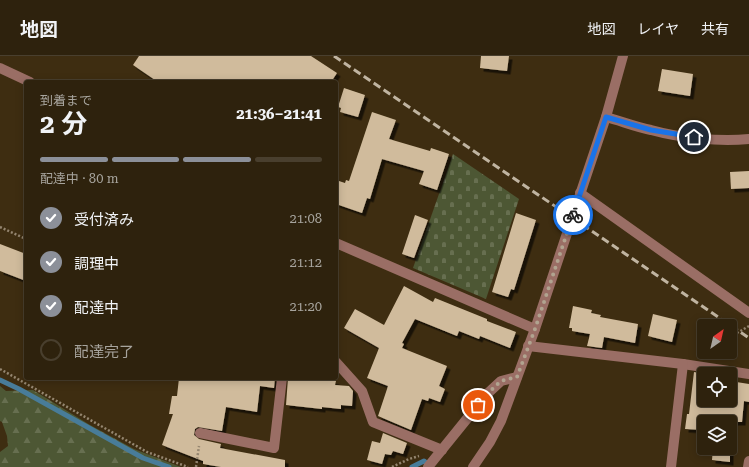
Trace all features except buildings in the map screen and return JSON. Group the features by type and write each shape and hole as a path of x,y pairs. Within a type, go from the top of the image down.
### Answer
{"street":[{"path":"473,467 490,442 501,421 535,329 606,117 623,56"},
{"path":"0,68 26,80"},
{"path":"606,117 651,130 687,136 726,141 749,139"},
{"path":"580,193 749,313"},
{"path":"338,244 535,329"},
{"path":"528,346 683,364 749,374"},
{"path":"338,364 362,391 374,422 442,450"},
{"path":"671,467 683,364"},
{"path":"431,464 487,394 501,381 517,377"},
{"path":"200,433 274,448 282,380"},
{"path":"748,467 749,461"}],"path":[{"path":"0,227 24,239"},
{"path":"737,333 749,326"},
{"path":"0,369 147,452 188,467"},
{"path":"196,467 200,433"}],"green space":[{"path":"453,154 519,199 486,299 413,268"},
{"path":"0,386 6,391 33,390 90,425 134,449 181,467 0,467 0,452 8,446 7,436 2,422 0,421"}],"waterway":[{"path":"0,380 143,458 169,467"},
{"path":"412,467 424,461 430,466"}],"railway":[{"path":"334,56 749,338"}],"way so far":[{"path":"478,405 501,381 517,377 535,329 573,215"}],"route":[{"path":"573,215 606,117 651,130 694,137"}]}
